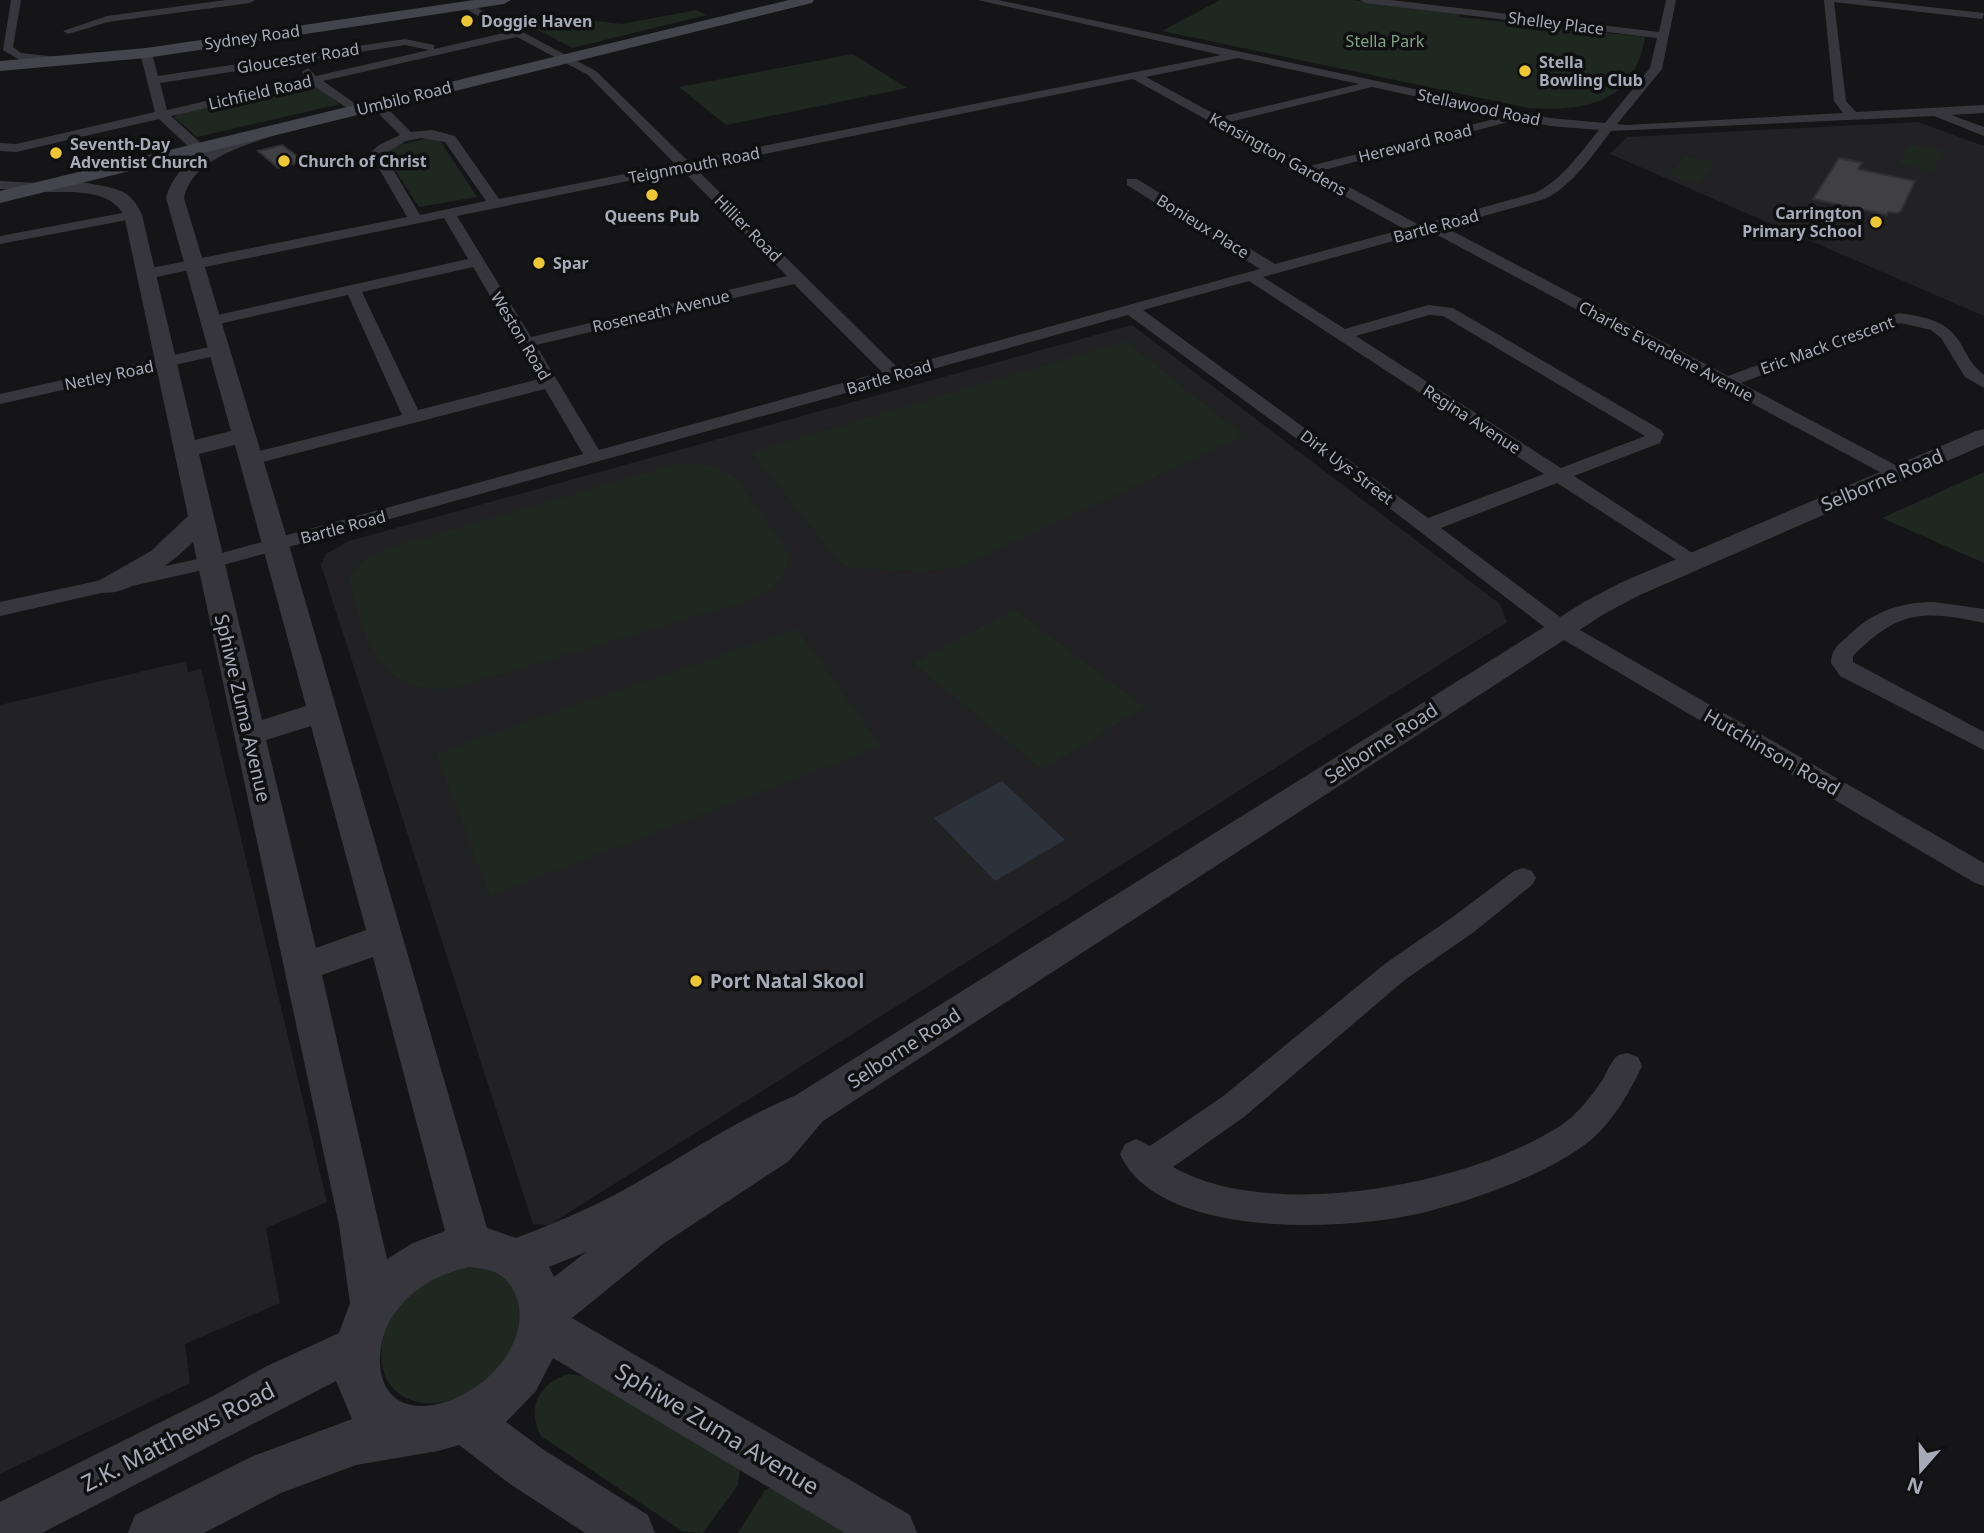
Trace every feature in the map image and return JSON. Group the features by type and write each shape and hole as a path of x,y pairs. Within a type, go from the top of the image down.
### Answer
{"main road":[{"name":"Sydney Road","path":"0,66 146,53 504,0"},
{"name":"Umbilo Road","path":"0,197 807,0"},
{"path":"0,76 43,64"}],"street":[{"path":"16,0 7,48 15,54 31,58 86,60"},
{"path":"68,31 107,19 250,0"},
{"name":"Stellawood Road","path":"983,0 1522,116 1853,117 1984,109"},
{"name":"Shelley Place","path":"1365,0 1664,36"},
{"path":"1456,10 1463,0"},
{"name":"Bartle Road","path":"0,609 209,563 1506,207 1552,190 1573,170 1607,115 1656,69 1671,0"},
{"path":"1829,0 1840,100 1853,117"},
{"path":"1838,0 1983,18 1976,0"},
{"name":"Hillier Road","path":"466,5 592,73 895,375"},
{"name":"Lichfield Road","path":"0,147 16,148 520,33"},
{"name":"Gloucester Road","path":"155,80 408,41 439,51"},
{"path":"146,53 162,115 198,148"},
{"name":"Teignmouth Road","path":"146,274 1242,54"},
{"path":"300,58 313,80 356,110"},
{"name":"Kensington Gardens","path":"1136,76 1308,170 1427,229"},
{"path":"1218,121 1375,85"},
{"path":"377,105 408,136"},
{"path":"1936,112 1984,132"},
{"path":"1522,116 1607,115"},
{"name":"Hereward Road","path":"1308,170 1522,116"},
{"path":"278,129 233,146 191,169 177,183 175,198 196,263 218,350 323,712 461,1206 468,1246"},
{"path":"416,220 377,153 408,136 440,135 450,139 495,204"},
{"name":"Bonieux Place","path":"1132,181 1273,270"},
{"path":"0,185 99,191 125,199 132,211"},
{"path":"0,240 132,211 175,198"},
{"name":"Sphiwe Zuma Avenue","path":"132,211 360,1225 365,1327"},
{"name":"Weston Road","path":"447,214 595,458"},
{"name":"Charles Evendene Avenue","path":"1427,229 1898,474"},
{"path":"210,321 477,262"},
{"name":"Regina Avenue","path":"1251,276 1693,562"},
{"name":"Roseneath Avenue","path":"525,344 798,278"},
{"path":"352,290 413,418"},
{"name":"Dirk Uys Street","path":"1131,309 1361,477 1560,628"},
{"path":"1343,335 1428,310 1447,311 1655,434 1653,439 1424,527"},
{"name":"Eric Mack Crescent","path":"1726,383 1899,318 1926,321 1943,330 1953,340 1970,373 1984,383"},
{"name":"Netley Road","path":"0,399 218,350"},
{"path":"185,450 248,447 413,418 550,382"},
{"name":"Selborne Road","path":"517,1259 593,1228 635,1206 763,1128 810,1108 1560,628 1630,589 1984,436"},
{"path":"110,586 152,564 173,549 202,515"},
{"path":"1984,616 1922,608 1897,614 1877,623 1842,654 1842,663 1848,671 1984,742"},
{"name":"Hutchinson Road","path":"1560,628 1984,876"},
{"path":"249,734 323,712"},
{"path":"1523,878 1464,924 1396,971 1233,1107 1142,1160 1161,1178 1200,1197 1242,1207 1303,1210 1422,1198 1477,1181 1573,1135 1606,1100 1627,1066"},
{"path":"303,967 386,938"},
{"name":"Selborne Road","path":"542,1320 648,1228 775,1148 810,1108"},
{"path":"153,1533 268,1474 321,1453 356,1441 442,1425 485,1409 520,1375 532,1354 542,1320 537,1286 529,1271 517,1259 495,1248 468,1246 442,1252 416,1264 392,1282 365,1327 359,1387 368,1404 382,1417 399,1426 442,1425 527,1467 629,1533"},
{"name":"Sphiwe Zuma Avenue","path":"542,1320 892,1533"},
{"name":"Z.K. Matthews Road","path":"0,1528 230,1413 283,1382 365,1327"}],"shaded area":[{"name":"Carrington Primary School","path":"1918,122 1984,146 1984,316 1610,154 1627,137"},
{"name":"Port Natal Skool","path":"1132,325 1500,604 1507,622 549,1225 533,1224 321,565 326,554 349,541"},
{"path":"186,661 188,672 201,669 327,1202 266,1228 280,1303 185,1344 190,1383 0,1474 0,705"},
{"path":"1002,781 1065,840 995,881 934,818"}],"green space":[{"name":"Stella Park","path":"1220,0 1351,0 1460,14 1459,17 1645,37 1639,59 1630,77 1618,90 1604,99 1569,108 1528,108 1162,31"},
{"path":"696,10 707,15 572,48 520,20 544,15 622,24"},
{"path":"853,54 907,88 726,125 679,87"},
{"path":"311,82 340,104 197,137 174,117 182,112"},
{"path":"428,138 439,139 477,197 419,207 384,153 391,147"},
{"path":"1910,144 1944,151 1933,171 1898,164"},
{"path":"1685,156 1715,162 1699,183 1668,176"},
{"path":"1126,341 1244,436 958,568 921,571 848,568 839,562 752,452"},
{"path":"680,463 711,466 738,480 788,552 784,572 766,592 738,604 451,689 426,688 406,682 377,658 361,621 349,578 365,559 389,548"},
{"path":"1984,472 1984,563 1882,518"},
{"path":"1014,609 1145,707 1042,770 913,663"},
{"path":"797,629 881,746 490,896 436,753"},
{"path":"465,1265 497,1271 509,1279 516,1290 520,1317 513,1346 499,1369 473,1390 451,1400 418,1402 400,1394 388,1382 382,1366 386,1331 403,1298 416,1286"},
{"path":"569,1374 589,1377 740,1467 738,1485 703,1533 682,1531 541,1436 535,1416 538,1398 550,1384"},
{"path":"771,1487 849,1533 738,1533 765,1490"}],"building":[{"path":"282,145 304,161 278,168 258,151"},
{"name":"Carrington Primary School","path":"1839,158 1862,163 1858,169 1915,181 1901,211 1888,212 1887,215 1813,199"}],"place":[{"name":"Doggie Haven","path":"467,21"},
{"name":"Stella Bowling Club","path":"1525,71"},
{"name":"Seventh-Day Adventist Church","path":"56,153"},
{"name":"Church of Christ","path":"284,161"},
{"name":"Queens Pub","path":"652,195"},
{"name":"Carrington Primary School","path":"1876,222"},
{"name":"Spar","path":"539,263"},
{"name":"Port Natal Skool","path":"696,981"}]}
